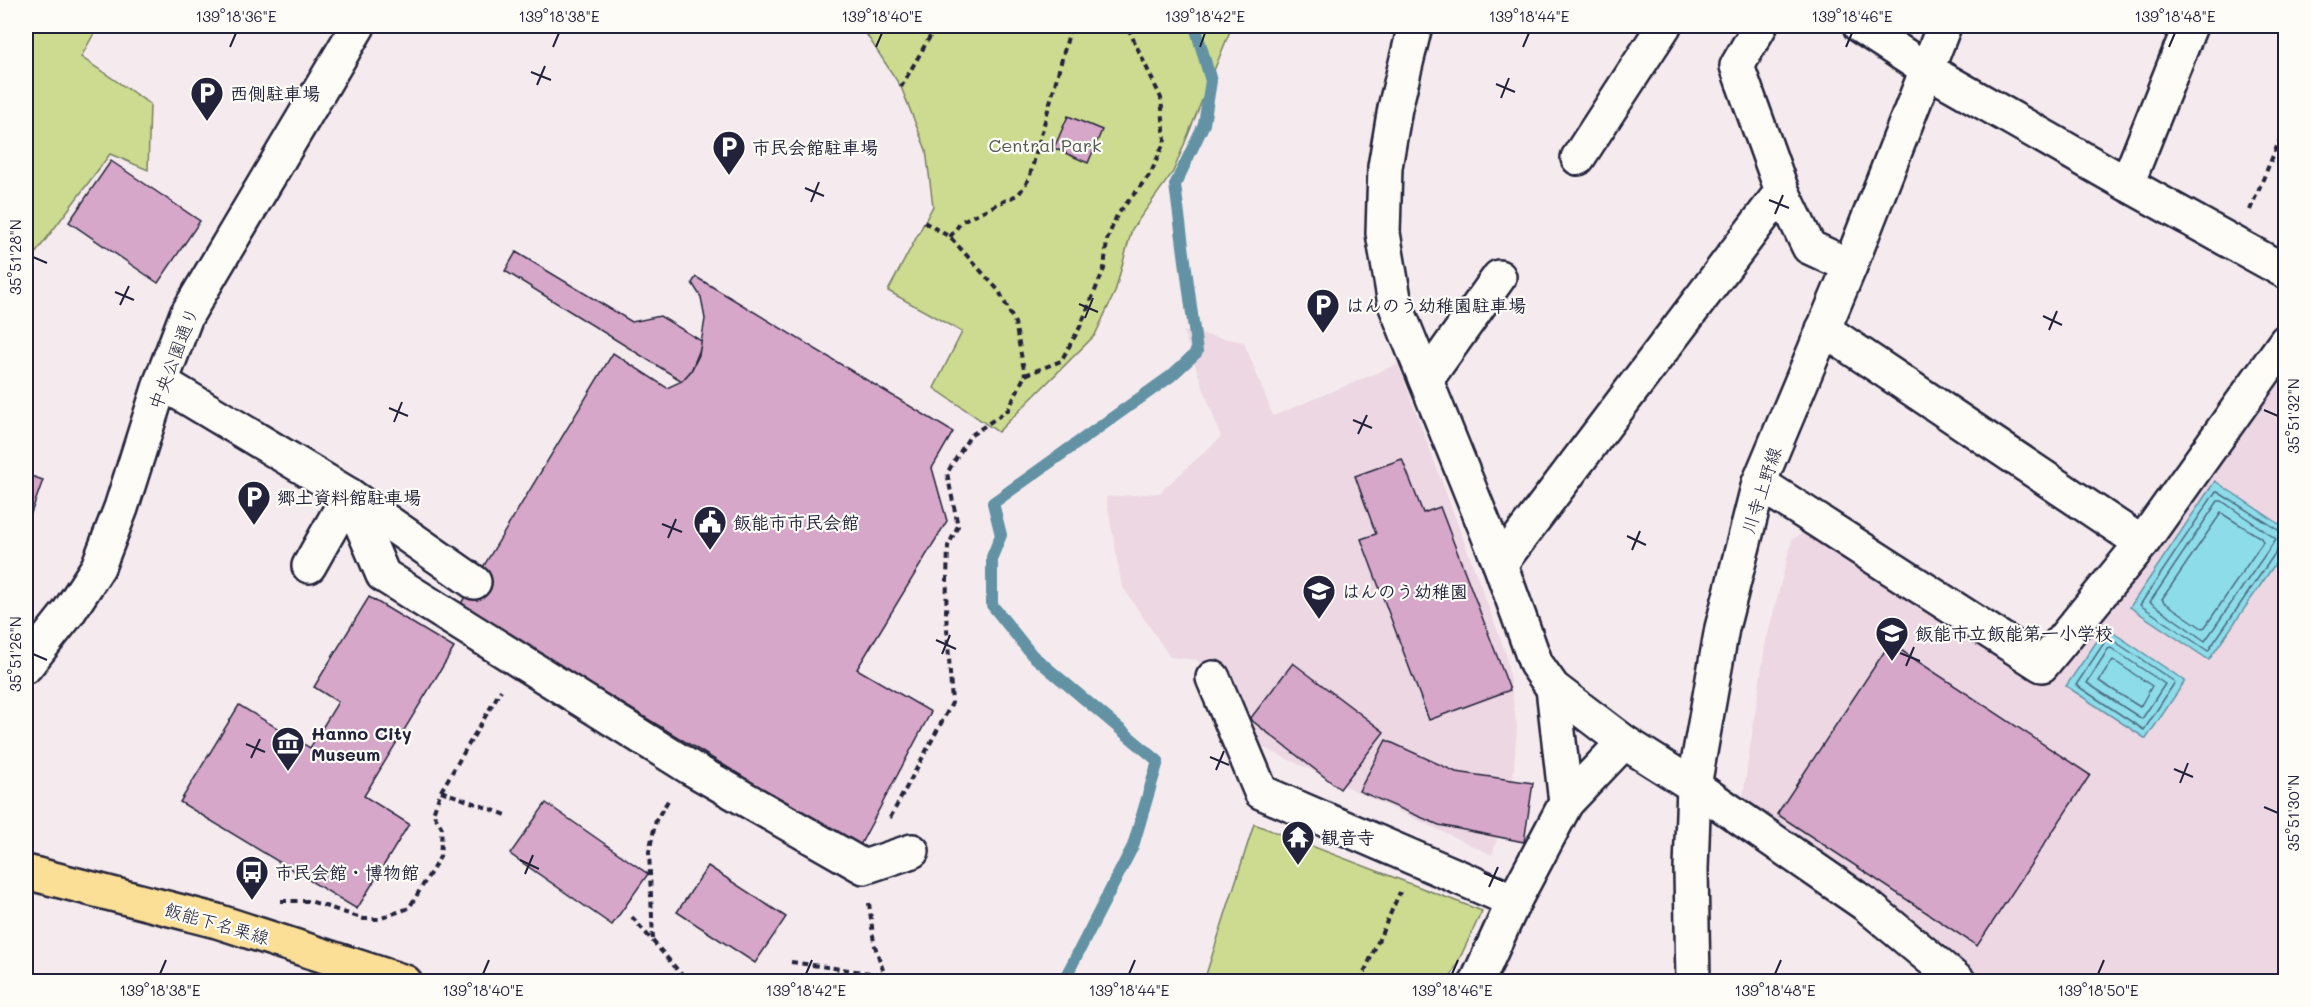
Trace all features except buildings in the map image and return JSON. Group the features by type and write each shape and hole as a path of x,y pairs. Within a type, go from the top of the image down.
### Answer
{"main road":[{"name":"飯能下名栗線","path":"26,873 217,921 405,981"}],"street":[{"name":"中央公園通り","path":"26,666 68,613 98,567 121,508 161,382 186,316 358,26"},
{"path":"1414,26 1395,108 1385,167 1383,233 1395,304 1500,564 1536,664 1553,688 1624,742 1694,786 1865,904 1959,981"},
{"path":"1578,158 1664,26"},
{"path":"1760,26 1737,66 1782,191 1809,247 1850,266"},
{"path":"1860,26 1927,70 2235,246 2286,272"},
{"name":"川寺上野線","path":"1693,981 1691,869 1694,786 1722,628 1759,483 1850,266 1944,26"},
{"path":"2127,184 2190,26"},
{"path":"1500,564 1782,191"},
{"path":"1426,380 1499,277"},
{"path":"1823,329 2142,543"},
{"path":"1759,483 2042,665 2142,543 2286,341"},
{"path":"161,382 350,495 474,582"},
{"path":"309,566 350,495"},
{"path":"350,495 383,575 518,661 689,767 864,867 912,851"},
{"path":"1213,678 1261,792 1514,901"},
{"path":"1553,688 1566,803"},
{"path":"1477,981 1514,901 1566,803 1624,742"}],"path":[{"path":"901,87 936,26"},
{"path":"950,237 962,221 1019,194 1029,179 1071,26"},
{"path":"1025,375 1061,361 1080,327 1104,269 1107,240 1117,215 1151,173 1165,140 1161,98 1127,26"},
{"path":"2235,246 2286,125"},
{"path":"887,981 874,943 864,867 952,703 946,614 947,557 948,546 958,526 947,473 969,436 1008,410 1025,375 1015,323 999,291 950,237 924,222"},
{"path":"379,919 409,908 440,857 442,828 433,813 441,791 518,661"},
{"path":"653,939 649,852 656,820 689,767"},
{"path":"441,791 509,816"},
{"path":"1360,981 1415,858"},
{"path":"632,917 688,981"},
{"path":"791,962 884,975"}],"shaded area":[{"name":"はんのう幼稚園","path":"1183,331 1244,342 1273,416 1398,364 1506,654 1517,727 1512,792 1492,855 1234,734 1213,678 1197,660 1170,657 1122,586 1106,497 1159,493 1221,437"},
{"name":"飯能市立飯能第一小学校","path":"2285,364 2285,981 1972,981 1743,796 1765,646 1792,539 1808,531 2047,678"}],"green space":[{"path":"26,26 98,26 81,57 150,104 148,170 110,154 26,266"},
{"name":"Central Park","path":"861,26 1232,26 1173,172 1132,229 1115,292 1095,335 998,432 934,388 962,332 888,291 933,206 926,150 901,87"},
{"name":"観音寺","path":"1254,824 1482,911 1449,981 1204,981"}],"water":[{"path":"2215,481 2285,528 2286,548 2209,660 2130,607"},
{"path":"2106,628 2185,681 2146,739 2066,686"}],"waterway":[{"path":"1063,982 1133,846 1158,761 1032,655 992,605 992,557 1001,535 993,503 1171,376 1197,352 1175,185 1204,124 1211,81 1195,26"}],"place":[{"name":"西側駐車場","path":"207,122"},
{"name":"市民会館駐車場","path":"729,176"},
{"name":"はんのう幼稚園駐車場","path":"1323,334"},
{"name":"郷土資料館駐車場","path":"254,526"},
{"name":"飯能市市民会館","path":"710,551"},
{"name":"はんのう幼稚園","path":"1319,620"},
{"name":"飯能市立飯能第一小学校","path":"1892,662"},
{"name":"Hanno City Museum","path":"288,772"},
{"name":"観音寺","path":"1298,866"},
{"name":"市民会館・博物館","path":"252,901"}]}
